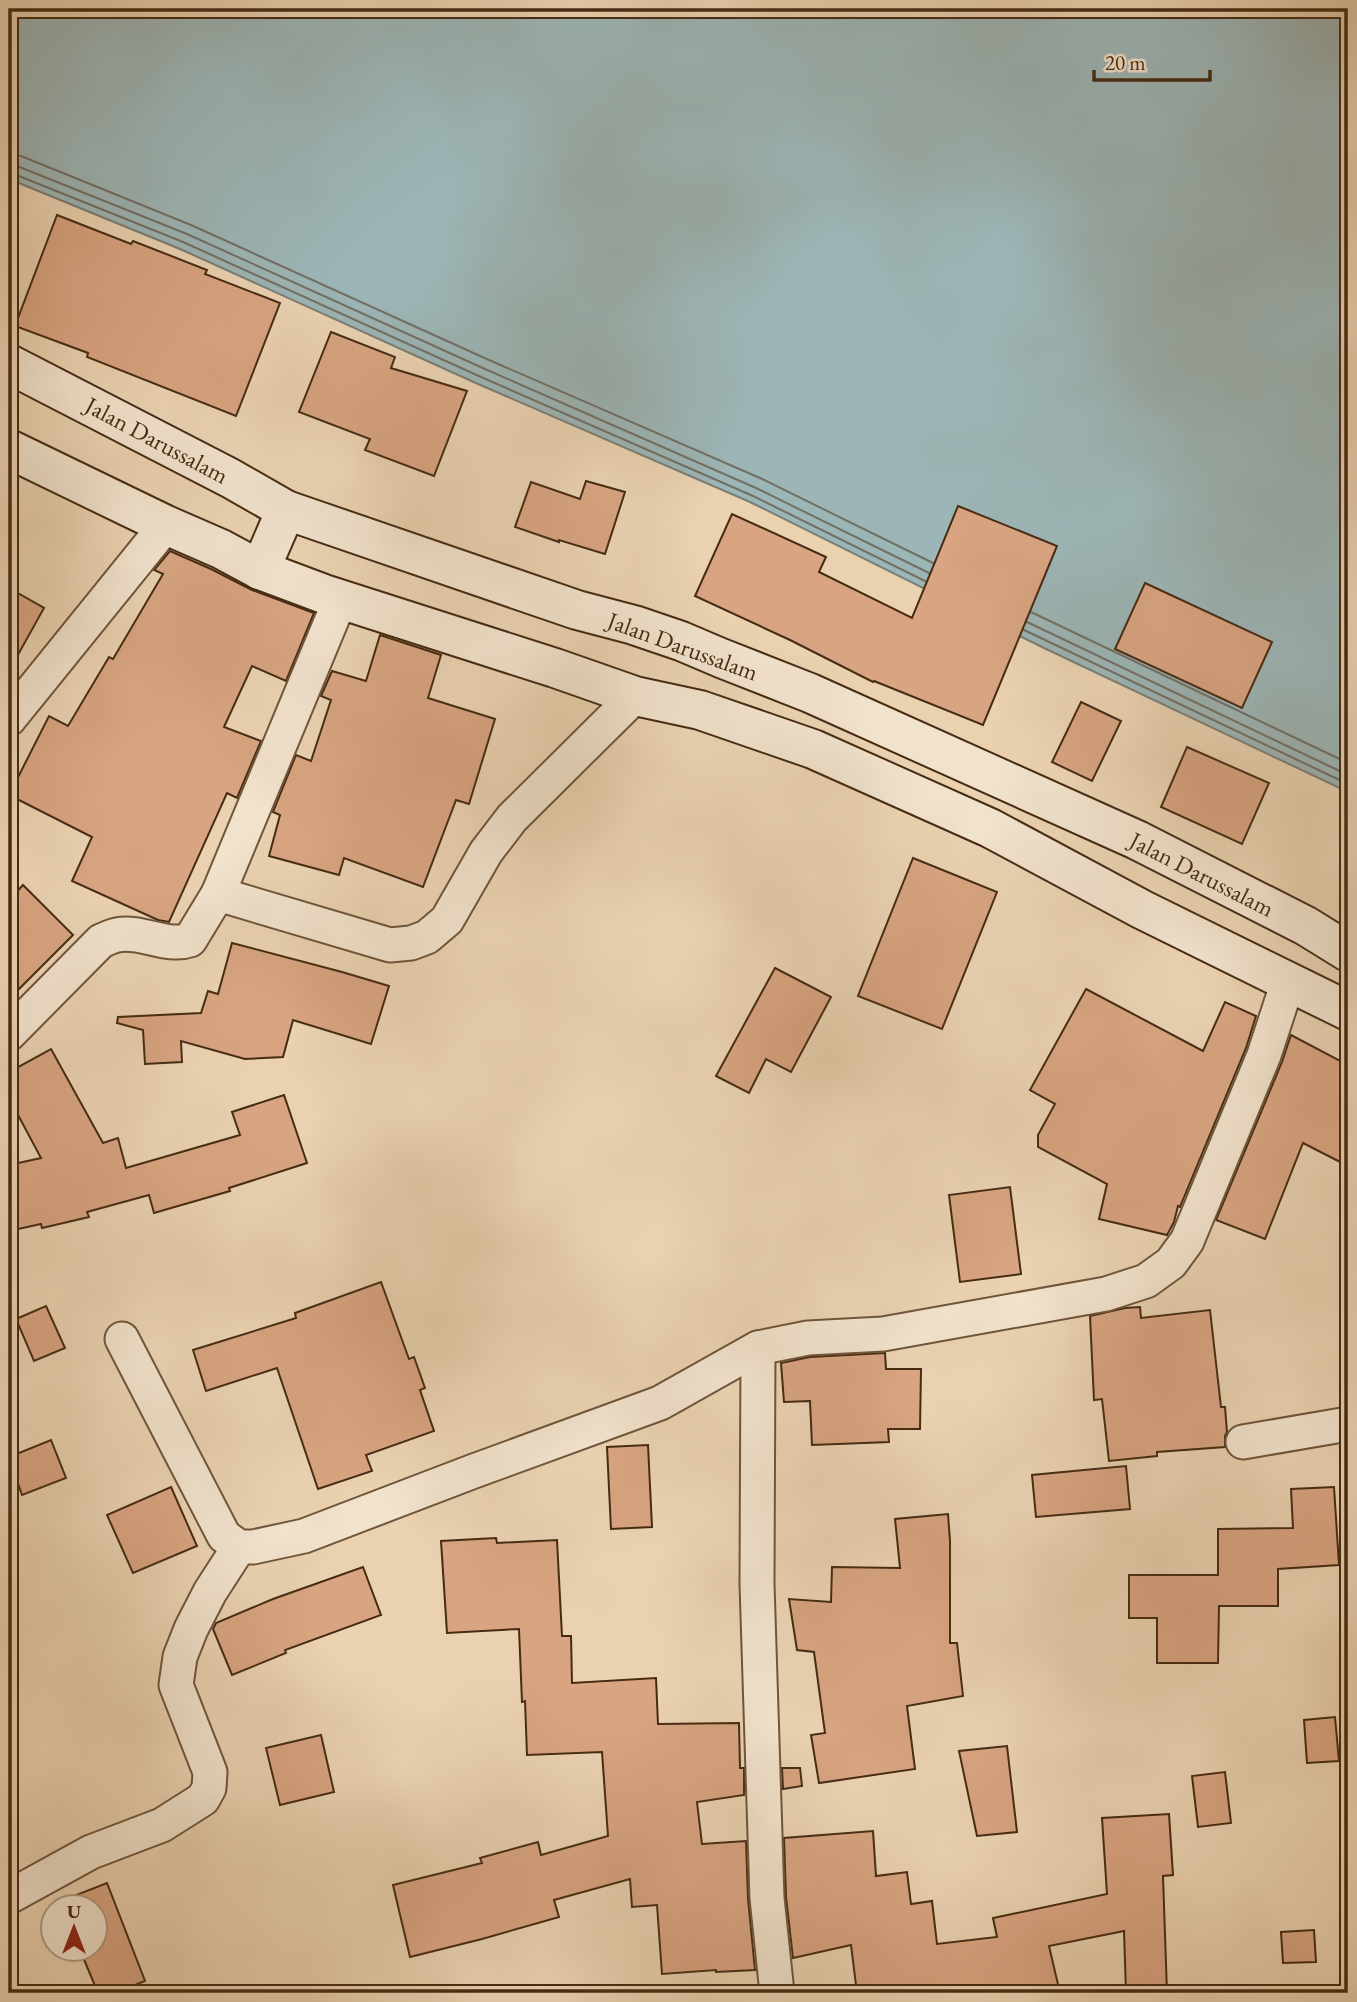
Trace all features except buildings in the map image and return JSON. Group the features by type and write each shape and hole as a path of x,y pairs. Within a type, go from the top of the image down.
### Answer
{"street":[{"name":"Jalan Darussalam","path":"9,364 230,478 286,510 577,610 681,641 810,693 1137,840 1306,926 1348,952"},
{"path":"9,449 260,570 340,600 635,696 700,710 813,749 990,828 1143,910 1348,1011"},
{"path":"260,570 286,510"},
{"path":"9,719 166,525"},
{"path":"9,1034 102,941 116,935 128,934 179,943 190,940 218,894 340,600"},
{"path":"555,668 577,610"},
{"path":"218,894 390,945 411,943 427,937 447,920 486,852 512,818 635,696"},
{"path":"122,1339 224,1536 239,1547 253,1548 304,1536 660,1403 758,1348 808,1338 883,1334 1106,1294 1146,1281 1171,1263 1187,1241 1264,1055 1288,982"},
{"path":"758,1348 757,1584 767,1898 777,1993"},
{"path":"1243,1442 1348,1424"},
{"path":"9,1897 91,1853 162,1825 202,1799 209,1788 210,1772 176,1685 180,1657 210,1592 239,1547"}],"water":[{"path":"9,9 1348,9 1348,792 1044,648 750,502 478,384 180,249 9,179"}]}
